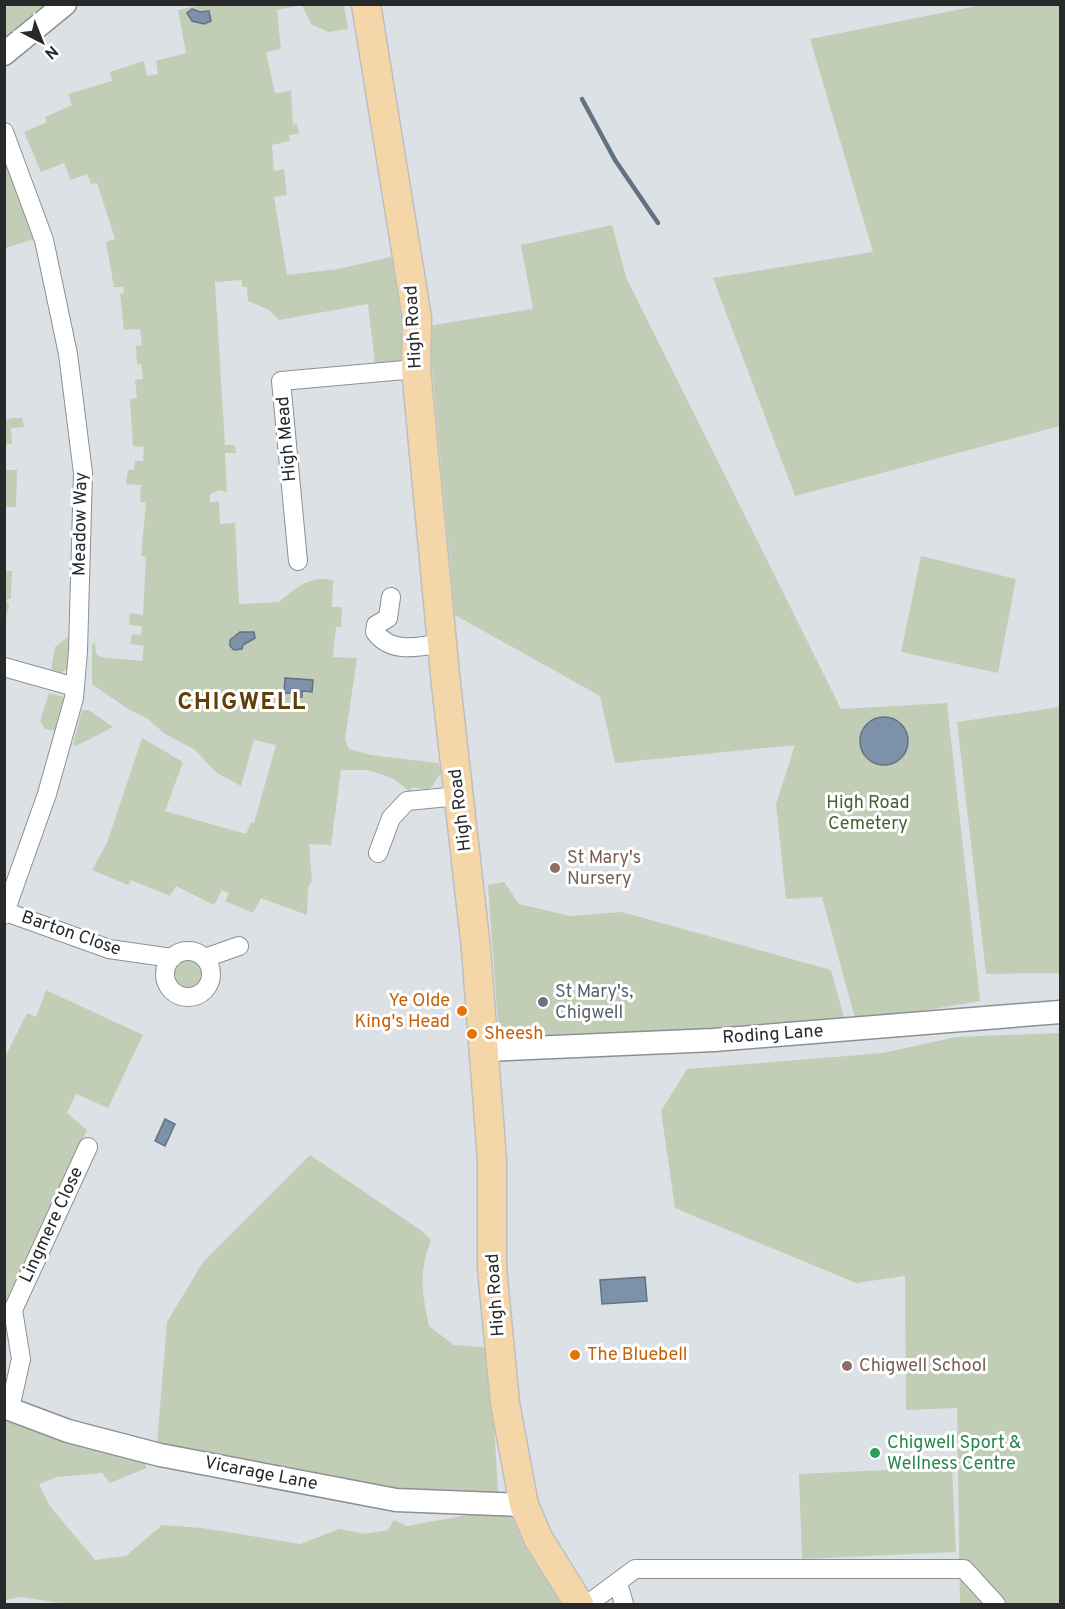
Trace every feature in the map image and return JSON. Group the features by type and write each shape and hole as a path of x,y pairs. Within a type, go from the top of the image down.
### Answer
{"main road":[{"name":"High Road","path":"366,4 415,307 416,369 485,1050 492,1160 492,1268 505,1403 524,1504 538,1538 579,1605"}],"street":[{"path":"4,54 65,4"},
{"name":"Meadow Way","path":"4,132 44,240 72,390 83,473 75,687 47,794 5,914"},
{"name":"High Mead","path":"298,561 282,381 416,369"},
{"path":"392,597 388,618 376,625 375,632 382,642 407,649 442,643"},
{"path":"4,667 75,687"},
{"path":"378,853 391,818 407,801 459,796"},
{"name":"Barton Close","path":"5,914 109,950 172,958 184,951 191,951 205,958"},
{"path":"172,958 166,971 168,985 187,997 202,992 210,980 209,964 205,958 239,946"},
{"name":"Roding Lane","path":"485,1050 714,1040 1060,1012"},
{"name":"Lingmere Close","path":"7,1408 21,1359 13,1310 88,1147"},
{"name":"Vicarage Lane","path":"7,1408 68,1431 160,1455 396,1500 524,1504"},
{"path":"588,1605 635,1569 964,1569 996,1605"},
{"path":"618,1583 624,1605"}],"green space":[{"path":"206,4 344,5 348,29 328,32 311,24 302,5 277,10 281,49 266,52 275,93 291,91 293,125 297,124 299,134 289,135 290,141 272,145 274,171 284,169 287,195 274,197 287,275 338,269 395,256 412,369 376,372 368,304 279,320 269,310 248,301 247,287 242,287 242,280 215,282 225,445 235,445 236,453 225,453 227,492 220,490 210,494 210,502 219,502 220,524 235,523 239,604 279,602 310,581 333,580 332,607 342,607 341,627 336,627 333,657 357,658 345,740 349,749 371,755 438,763 442,772 432,787 420,789 412,787 410,792 394,779 368,770 341,770 331,845 309,844 312,881 308,888 307,915 261,898 253,913 225,901 229,893 222,890 214,905 176,886 170,896 131,880 128,885 92,870 107,843 142,738 183,762 165,811 246,834 251,822 254,823 276,745 254,740 241,786 217,773 194,749 165,734 148,719 128,709 92,684 92,644 95,643 96,654 101,657 142,661 144,646 130,644 132,634 141,635 142,626 129,625 130,613 143,615 146,557 141,556 146,503 140,502 141,485 126,484 128,470 134,470 135,461 143,461 144,447 133,446 130,399 137,398 135,380 143,379 141,364 137,364 136,346 142,345 140,329 124,330 120,294 124,293 123,287 114,287 106,242 115,239 97,183 91,184 87,174 71,180 64,163 41,172 24,132 47,122 45,117 72,105 68,94 112,81 110,72 144,61 147,76 158,74 156,61 186,53 178,10"},
{"path":"10,5 51,5 5,41 4,9"},
{"path":"982,5 1060,5 1060,426 795,496 713,278 873,252 810,39"},
{"path":"4,158 34,239 5,248 4,248"},
{"name":"High Road Cemetery","path":"612,225 626,277 841,709 947,703 980,1001 856,1022 822,897 786,899 776,804 795,745 615,763 600,696 455,615 428,326 533,309 521,245"},
{"path":"11,418 22,418 24,427 11,428 12,444 5,445 5,421"},
{"path":"5,470 17,470 16,507 5,507"},
{"path":"921,556 1016,579 998,673 901,652"},
{"path":"4,571 12,571 11,598 6,600 9,605 6,620"},
{"path":"71,635 71,666 61,673 51,671 55,647"},
{"path":"49,693 64,697 68,702 59,732 45,729 40,721"},
{"path":"1060,707 1060,973 986,974 957,722"},
{"path":"82,710 89,710 113,727 76,746 73,744"},
{"path":"504,882 519,904 570,916 622,912 831,970 846,1025 499,1038 488,885"},
{"path":"189,959 200,963 204,974 200,985 189,989 178,985 174,974 178,963"},
{"path":"46,990 143,1035 108,1108 76,1094 67,1113 87,1130 5,1303 5,1057 27,1013 36,1017"},
{"path":"1060,1033 1060,1604 960,1604 957,1408 906,1410 905,1276 856,1283 675,1208 661,1111 687,1069 883,1053 956,1037"},
{"path":"310,1155 422,1231 431,1240 424,1263 422,1283 429,1326 454,1345 490,1348 498,1492 402,1494 157,1444 167,1322 203,1262"},
{"path":"5,1417 146,1458 146,1468 110,1483 102,1473 57,1477 39,1484 49,1505 95,1560 126,1556 162,1525 202,1528 300,1544 339,1529 365,1534 388,1530 394,1520 407,1526 468,1515 468,1504 524,1505 583,1604 67,1604 21,1597 5,1600"},
{"path":"952,1467 956,1552 802,1559 799,1474"}],"water":[{"path":"192,9 200,12 209,11 211,21 204,24 192,21 187,13"},
{"path":"240,632 254,632 255,638 243,645 242,649 234,650 230,646 230,640"},
{"path":"285,678 313,680 312,692 302,691 302,697 298,698 294,693 284,693"},
{"path":"884,717 901,724 908,741 901,758 884,765 867,758 860,741 867,724"},
{"path":"165,1119 175,1124 165,1146 155,1141"},
{"path":"645,1277 647,1301 602,1304 600,1280"}],"waterway":[{"path":"582,99 615,160 658,223"}],"place":[{"name":"St Mary's Nursery","path":"555,868"},
{"name":"St Mary's, Chigwell","path":"543,1002"},
{"name":"Ye Olde King's Head","path":"462,1011"},
{"name":"Sheesh","path":"472,1034"},
{"name":"The Bluebell","path":"575,1355"},
{"name":"Chigwell School","path":"847,1366"},
{"name":"Chigwell Sport & Wellness Centre","path":"875,1453"}],"district":[{"name":"CHIGWELL","path":"242,703"}]}
